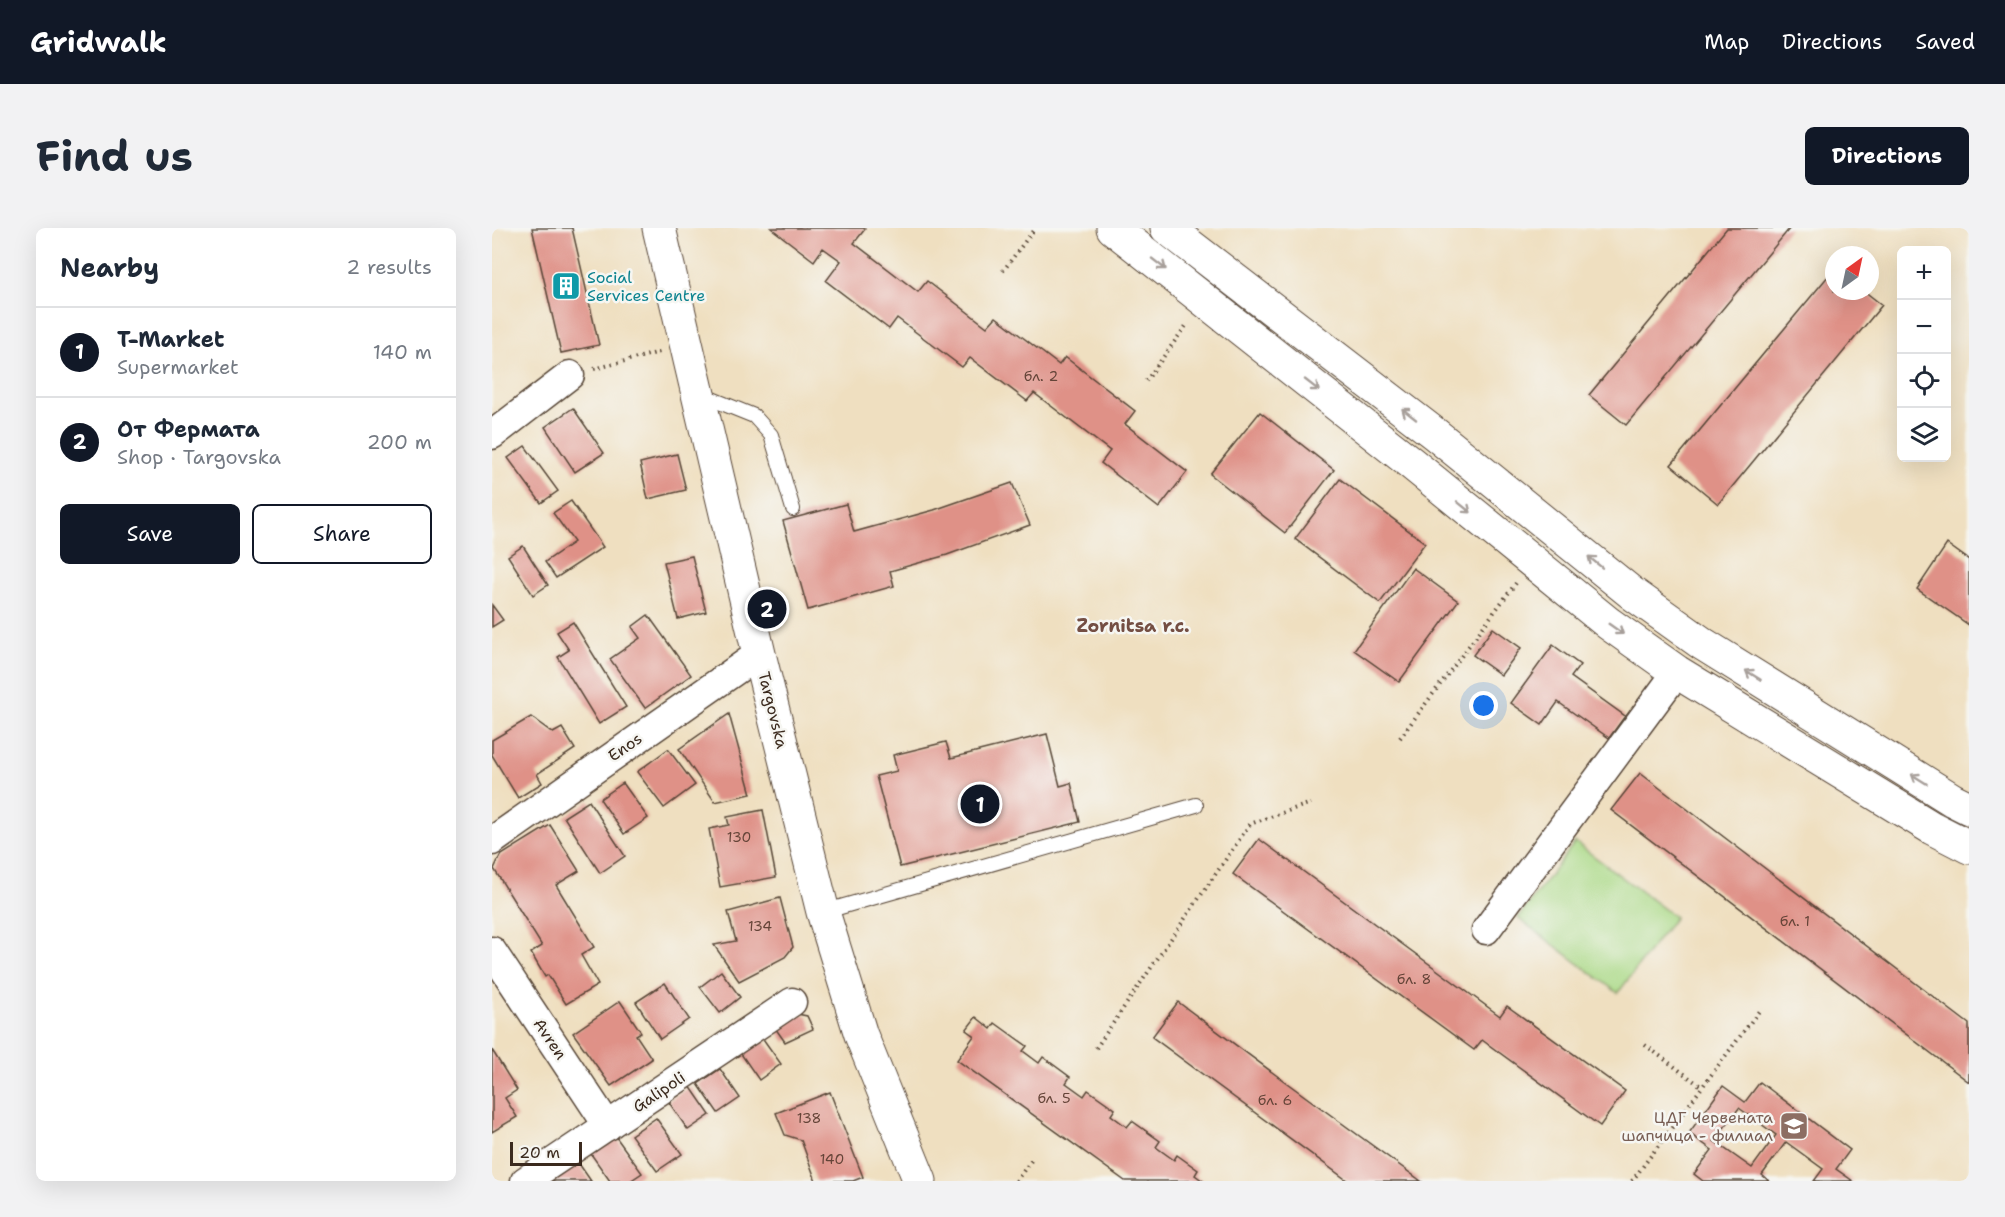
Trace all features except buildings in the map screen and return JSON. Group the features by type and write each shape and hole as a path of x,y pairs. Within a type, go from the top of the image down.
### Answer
{"street":[{"name":"Targovska","path":"659,228 759,654 823,912 861,1035 920,1181"},
{"path":"1113,228 1411,463 1608,623 1677,672 1932,828 1969,847"},
{"path":"1167,228 1435,434 1634,594 1703,644 1969,808"},
{"path":"492,435 570,375"},
{"path":"1411,463 1435,434"},
{"name":"Enos","path":"492,841 759,654"},
{"path":"1486,930 1677,672"},
{"name":"Avren","path":"492,951 608,1126"},
{"name":"Galipoli","path":"525,1181 792,1002"}],"lane":[{"path":"697,393 754,416 771,435 793,509"},
{"path":"823,912 1196,805"}],"path":[{"path":"1003,271 1035,228"},
{"path":"1146,381 1204,300"},
{"path":"570,375 686,345"},
{"path":"1400,738 1532,561"},
{"path":"1096,1048 1250,824 1311,803"},
{"path":"1632,1181 1759,1011"},
{"path":"1645,1045 1702,1087"},
{"path":"1016,1181 1033,1158"}],"green space":[{"path":"1575,842 1675,917 1618,993 1518,918"}],"place":[{"name":"Social Services Centre","path":"566,286"},
{"name":"От Фермата","path":"767,609"},
{"name":"T-Market","path":"980,804"},
{"name":"ЦДГ Червената шапчица - филиал","path":"1794,1126"}],"district":[{"name":"Zornitsa r.c.","path":"1133,626"}]}
